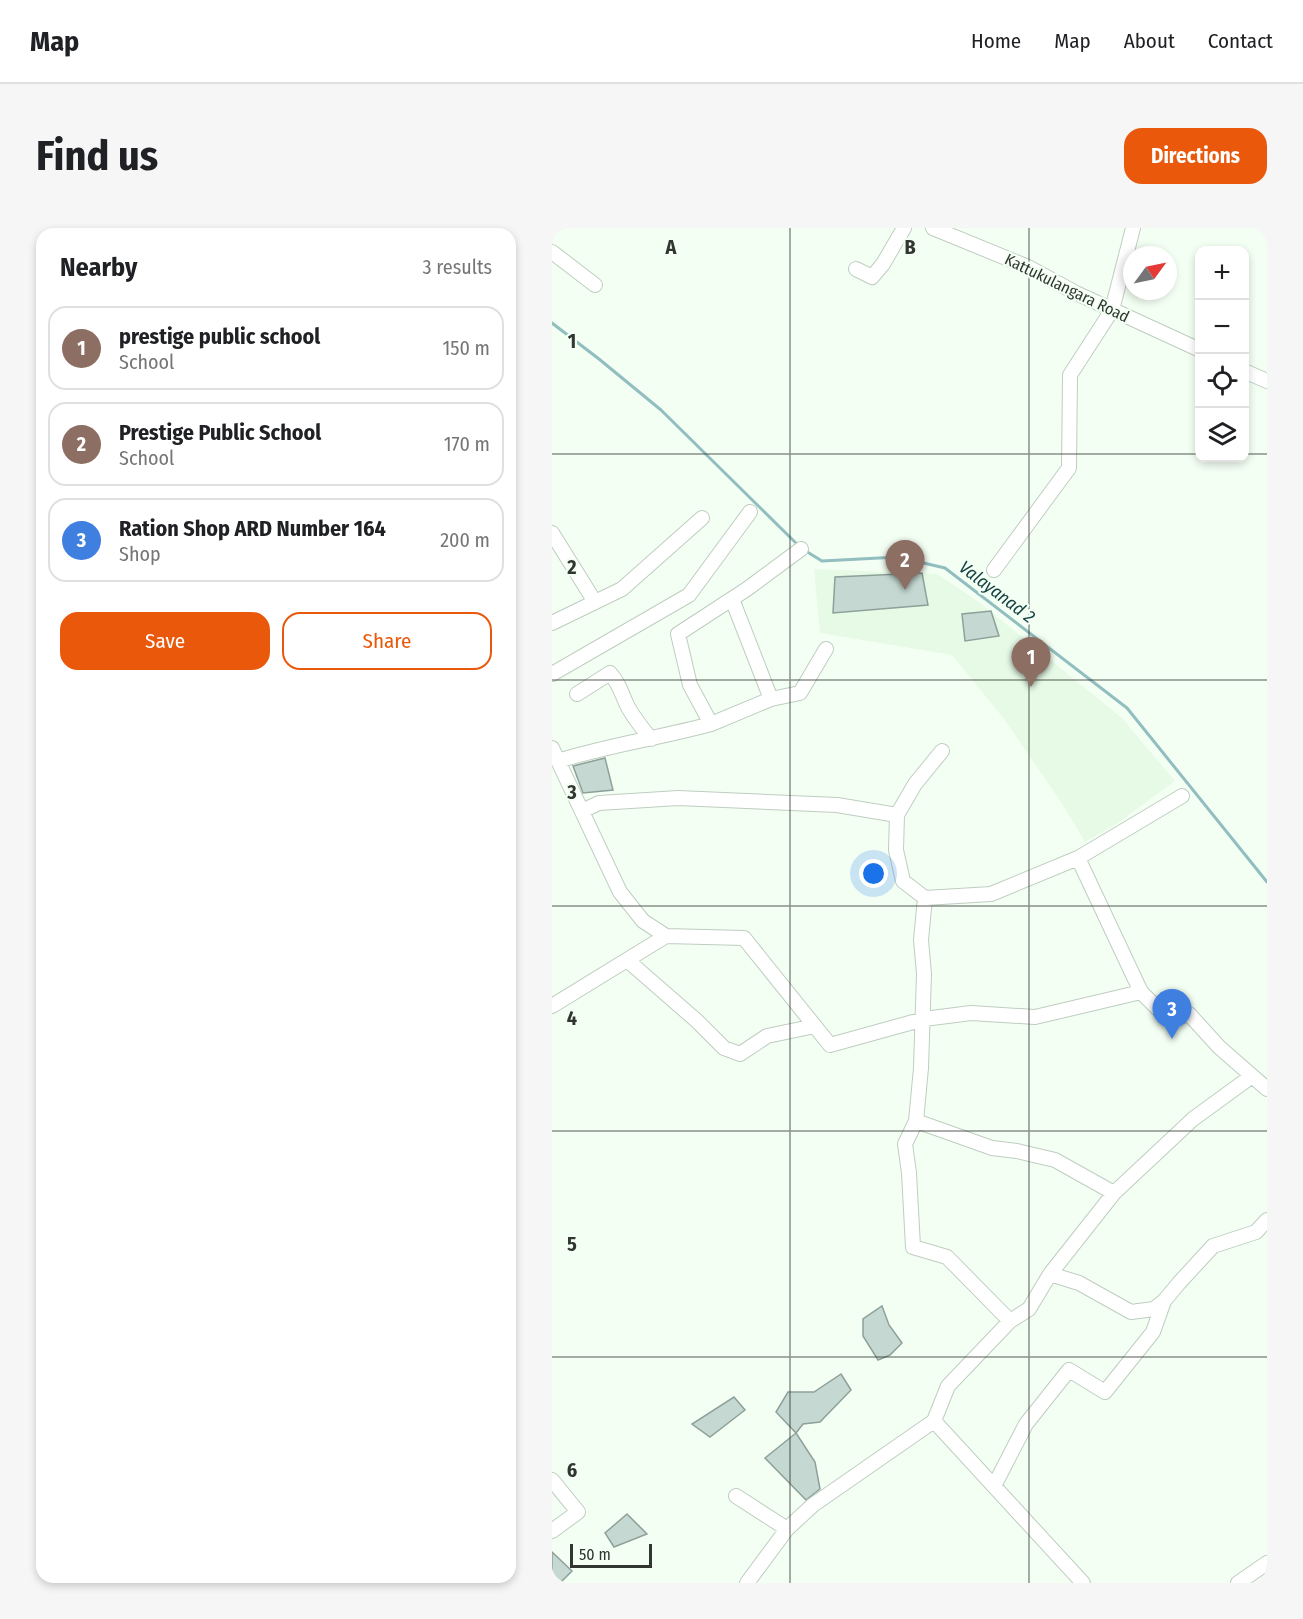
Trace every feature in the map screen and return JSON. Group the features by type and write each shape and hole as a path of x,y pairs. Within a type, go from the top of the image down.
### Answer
{"street":[{"path":"856,269 872,278 884,264 904,228"},
{"name":"Kattukulangara Road","path":"933,228 1028,267 1076,293 1195,348"},
{"path":"994,570 1069,468 1070,375 1112,310 1133,228"},
{"path":"552,252 595,285"},
{"path":"1249,373 1267,381"},
{"path":"552,674 689,595 750,512"},
{"path":"552,623 622,589 702,518"},
{"path":"552,533 595,602"},
{"path":"711,724 690,685 678,634 732,599 801,549"},
{"path":"732,599 771,699"},
{"path":"826,649 800,693 771,699 711,724 651,740 555,754 620,892 643,921 666,936 744,938 830,1045 924,1019 971,1013 1035,1017 1141,992"},
{"path":"577,694 610,673 618,682 638,724 651,740"},
{"path":"942,751 915,784 897,815 896,850 903,881 926,898 991,894 1078,858 1182,796"},
{"path":"582,811 599,803 678,798 837,805 897,815"},
{"path":"1078,858 1141,992 1169,1020 1189,1014 1219,1047 1267,1089"},
{"path":"926,898 921,940 924,1019 916,1120 905,1144 913,1247 947,1257 1010,1321"},
{"path":"552,1006 666,936"},
{"path":"627,960 697,1021 724,1048 740,1054 767,1036 815,1026"},
{"path":"747,1583 787,1529 813,1505 934,1421 948,1386 1010,1321 1029,1309 1050,1274 1113,1193 1193,1119 1252,1076"},
{"path":"916,1120 992,1148 1055,1160 1113,1193"},
{"path":"1050,1274 1079,1283 1131,1312 1154,1309 1164,1301 1213,1246 1256,1232 1267,1220"},
{"path":"994,1486 1026,1424 1070,1370 1105,1392 1153,1332 1164,1301"},
{"path":"934,1421 1083,1583"},
{"path":"552,1479 578,1512 552,1531"},
{"path":"736,1496 787,1529"},
{"path":"1238,1583 1267,1563"}],"shaded area":[{"path":"814,569 937,574 979,602 1122,718 1175,781 1118,823 1085,842 1061,802 1004,719 952,655 820,633"}],"building":[{"path":"922,573 928,605 833,613 835,577"},
{"path":"991,611 999,636 965,641 962,614"},
{"path":"605,758 613,790 583,793 573,766"},
{"path":"882,1306 889,1325 902,1343 890,1355 878,1360 863,1336 863,1319"},
{"path":"841,1374 851,1390 820,1422 803,1424 796,1433 776,1412 788,1392 814,1392"},
{"path":"734,1397 745,1410 710,1437 692,1424"},
{"path":"796,1433 815,1462 820,1489 806,1500 765,1458"},
{"path":"627,1514 647,1534 614,1547 605,1533"},
{"path":"552,1552 572,1571 560,1583 552,1583"}],"waterway":[{"name":"Valayanad 2","path":"552,323 661,410 799,546"},
{"name":"Valayanad 2","path":"804,550 822,561 898,557 945,568 1127,708 1267,882"}],"place":[{"name":"Prestige Public School","path":"905,590"},
{"name":"prestige public school","path":"1031,687"},
{"name":"Ration Shop ARD Number 164","path":"1172,1039"}]}
